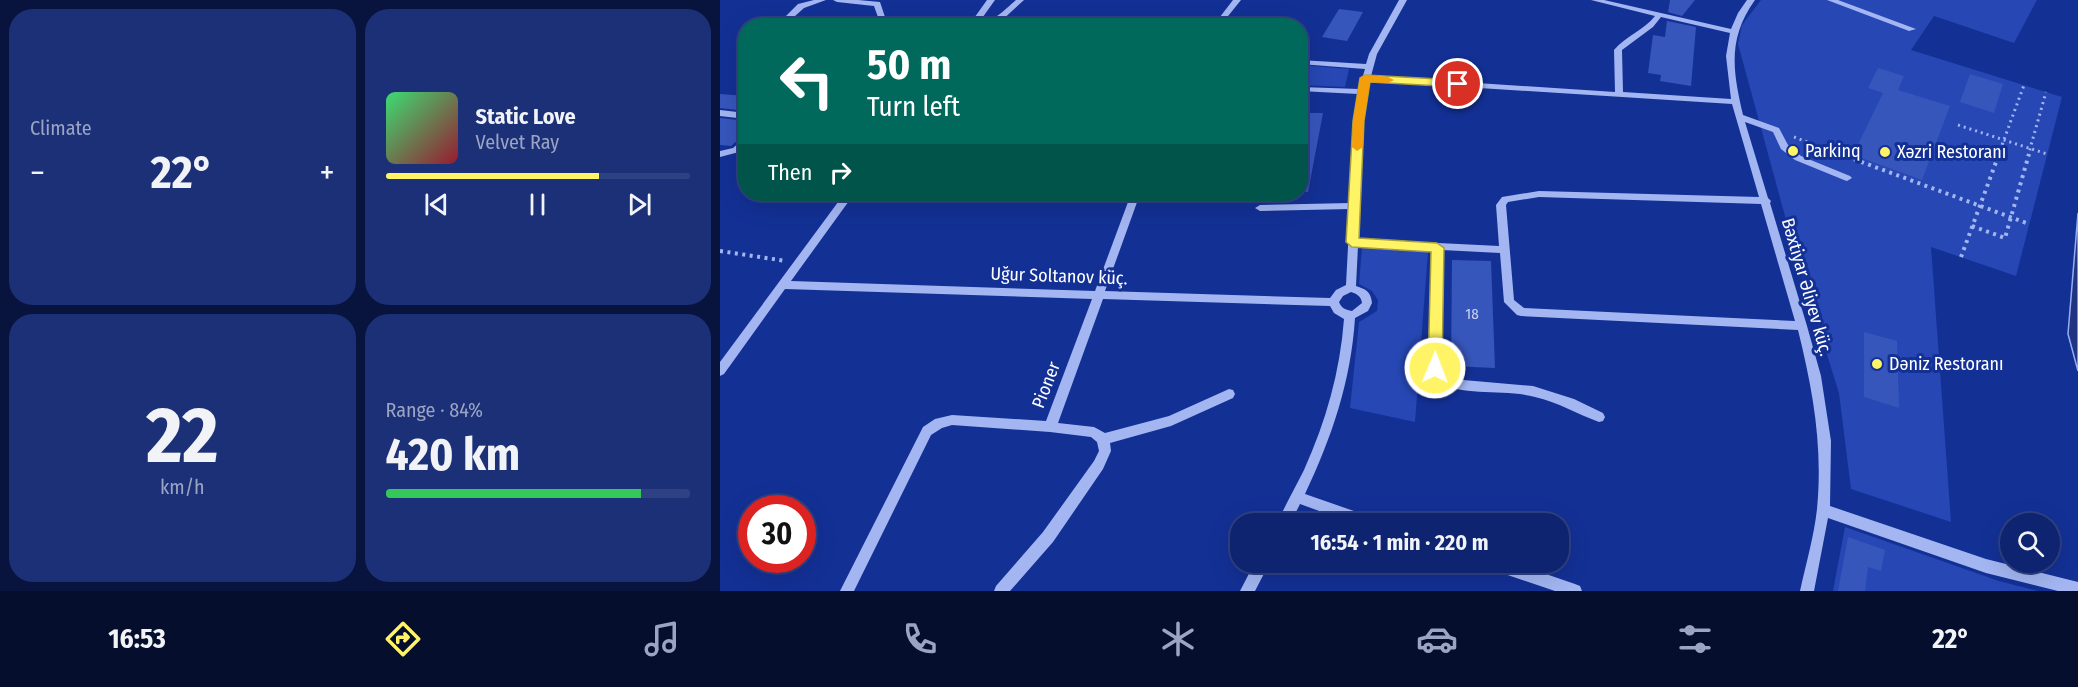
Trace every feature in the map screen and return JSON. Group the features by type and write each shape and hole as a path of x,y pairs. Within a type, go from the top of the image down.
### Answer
{"street":[{"path":"789,18 807,3 822,0"},
{"path":"837,0 878,4 882,18"},
{"path":"978,18 991,0"},
{"path":"999,18 1020,0"},
{"path":"1222,18 1237,0"},
{"path":"1351,288 1358,121 1362,92 1378,45 1404,0"},
{"path":"1595,0 1732,31"},
{"name":"Bəxtiyar Əliyev küç.","path":"1751,0 1736,21 1732,31 1729,60 1736,102 1802,326 1815,376 1826,441 1823,510 1807,591"},
{"path":"1831,0 1912,29"},
{"path":"1619,93 1618,50 1636,35 1653,26 1660,14"},
{"path":"1308,63 1369,67"},
{"path":"1365,78 1736,102"},
{"path":"1308,89 1362,92"},
{"path":"720,113 738,115"},
{"path":"1739,117 1776,130 1784,147 1798,158 1847,178"},
{"path":"720,154 738,148"},
{"path":"1766,201 1539,195 1505,199 1502,205 1509,302 1521,312 1802,326"},
{"path":"720,371 844,201"},
{"name":"Pioner","path":"1103,439 1094,432 1050,427 1134,201"},
{"path":"1260,208 1354,206"},
{"path":"1352,242 1506,250"},
{"path":"1437,248 1435,368 1439,378 1450,384 1533,391 1554,396 1599,417"},
{"name":"Uğur Soltanov küç.","path":"783,285 1101,293 1334,302"},
{"path":"1351,288 1360,290 1366,295 1368,301 1366,308 1350,315 1342,313 1336,308 1334,302 1336,295 1351,288"},
{"path":"1290,513 1315,459 1342,382 1349,343 1350,315"},
{"path":"1001,591 1048,537 1099,465 1105,451 1103,439 1171,421 1229,394"},
{"path":"847,591 927,431 939,423 952,420 1050,427"},
{"path":"1297,498 1341,513"},
{"path":"1823,510 1986,566 2078,589"},
{"path":"1247,591 1257,573"},
{"path":"1522,573 1575,591"}],"path":[{"path":"1960,257 2024,85"},
{"path":"1972,226 2005,238 2046,92"},
{"path":"1958,125 2047,154"},
{"path":"1776,130 2029,224"},
{"path":"720,251 798,263"}],"shaded area":[{"path":"1761,0 2037,0 2014,43 1934,16 1911,50 2062,97 2016,276 1931,247 1951,522 1851,489 1839,393 1794,249 1738,44 1742,25"},
{"path":"1308,66 1349,69 1345,87 1308,85"},
{"path":"2078,213 2078,371 2068,334"},
{"path":"1362,248 1428,252 1415,422 1350,408 1359,322 1377,311 1378,300 1372,291 1359,284"},
{"path":"1845,527 1999,581 2038,591 1833,591"}],"building":[{"path":"1670,0 1695,0 1682,16 1668,12"},
{"path":"1339,9 1363,12 1347,41 1322,37"},
{"path":"1667,21 1696,27 1691,86 1660,81 1661,75 1648,73 1653,35 1665,37"},
{"path":"1878,68 1904,76 1898,90 1950,106 1922,180 1853,155 1883,93 1868,88"},
{"path":"1970,74 2003,84 1994,113 1960,102"},
{"path":"720,94 738,95 738,110 720,108"},
{"path":"1308,113 1323,113 1308,192"},
{"path":"720,118 738,120 738,140 731,146 720,145"},
{"path":"1452,260 1491,261 1495,368 1451,366"},
{"path":"1864,332 1897,341 1899,408 1864,397"},
{"path":"1848,537 1885,550 1881,571 1868,567 1865,591 1838,591"}],"slow traffic":[{"path":"1357,147 1358,121 1365,78 1388,80"}],"place":[{"name":"Parkinq","path":"1793,151"},
{"name":"Xəzri Restoranı","path":"1885,152"},
{"name":"Dəniz Restoranı","path":"1877,364"}],"route":[{"path":"1435,368 1437,248 1352,242 1358,121 1365,78 1458,84"}]}
